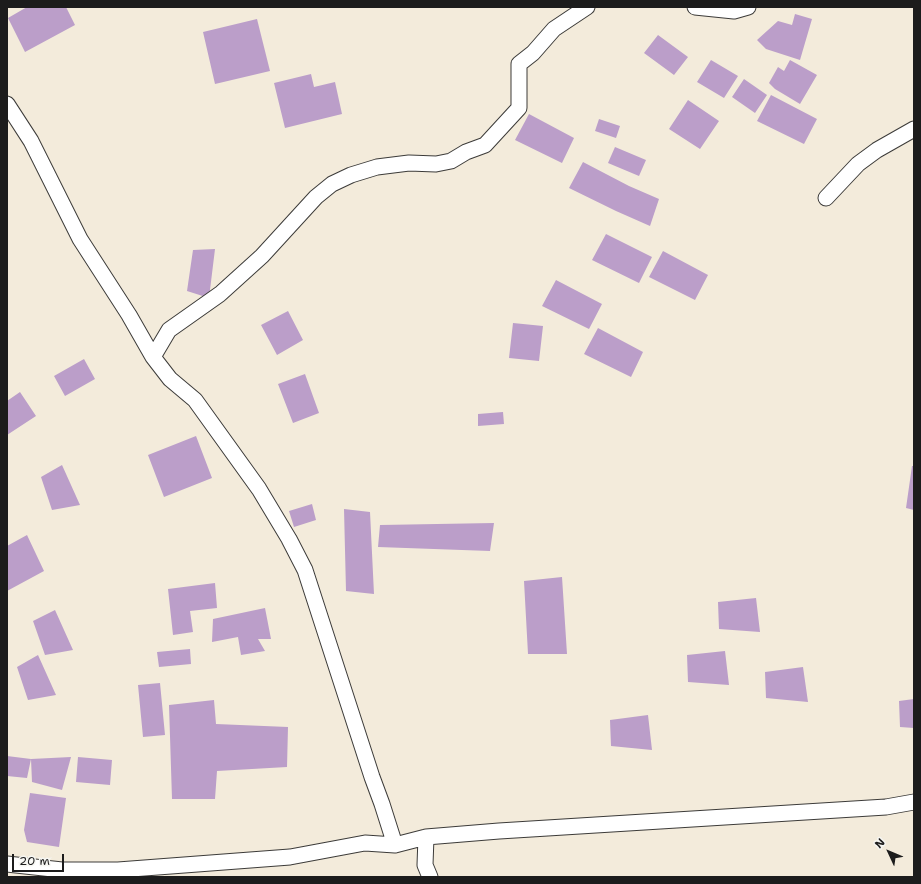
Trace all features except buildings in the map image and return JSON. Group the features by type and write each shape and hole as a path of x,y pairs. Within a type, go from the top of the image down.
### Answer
{"street":[{"path":"153,357 170,330 220,294 262,256 316,197 332,184 351,175 377,167 409,163 436,164 451,161 466,152 485,146 519,108 519,64 533,53 554,29 587,7"},
{"path":"695,7 734,11 748,7"},
{"path":"7,104 31,141 80,239 153,357 170,379 195,400 259,489 289,539 305,570 396,845"},
{"path":"826,198 858,164 877,150 914,129"},
{"path":"7,864 62,870 118,870 290,857 365,843 396,845 426,837 499,831 886,807 914,802"},
{"path":"426,837 425,865 430,877"}]}
